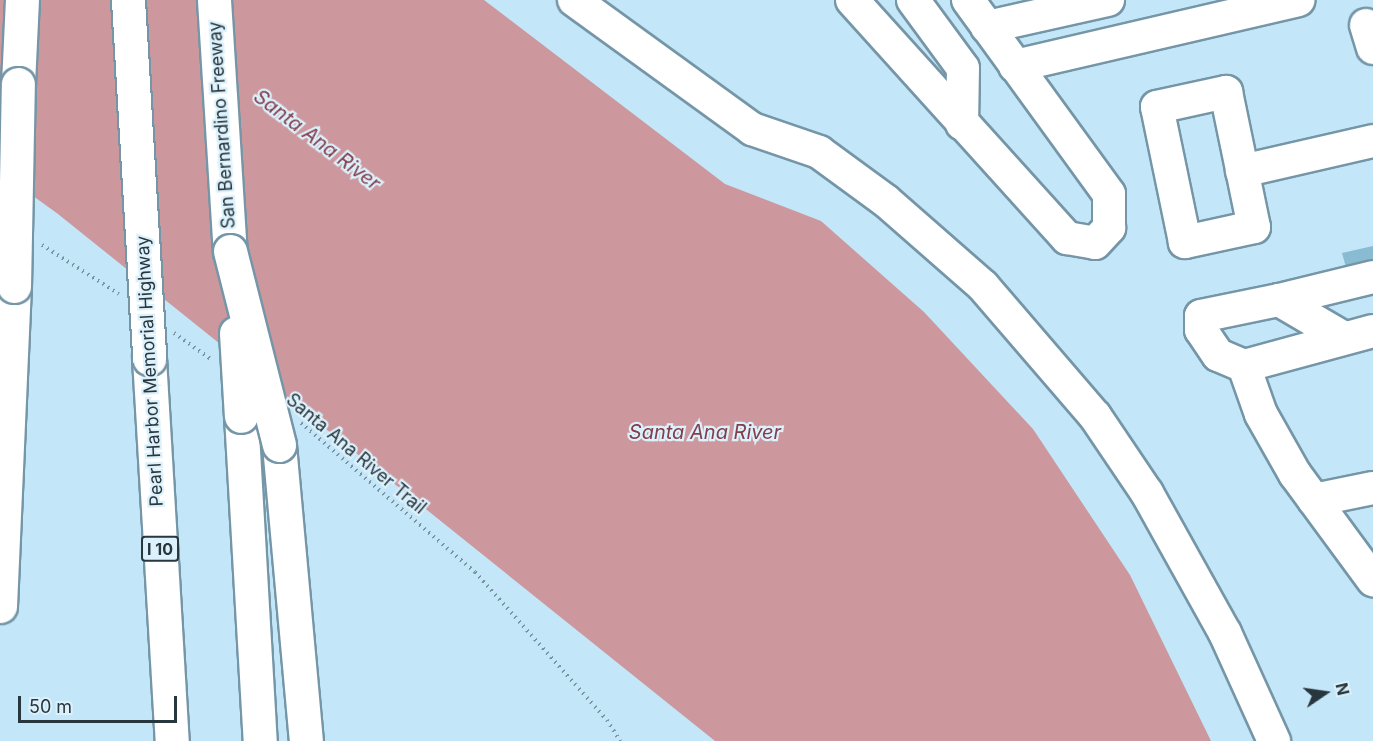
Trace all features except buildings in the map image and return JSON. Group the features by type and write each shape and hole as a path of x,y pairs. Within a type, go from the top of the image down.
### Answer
{"highway":[{"path":"0,606 14,286 22,0"},
{"name":"Pearl Harbor Memorial Highway","path":"128,0 172,741"},
{"name":"San Bernardino Freeway","path":"214,0 230,251"},
{"path":"0,177 18,84"},
{"path":"230,251 260,741"},
{"path":"230,251 285,430 306,741"}],"lane":[{"path":"574,0 752,129 819,152 886,201 983,286 1095,416 1147,493 1225,633 1274,741"},
{"path":"852,0 1067,238 1095,243 1109,228 1109,194 968,0"},
{"path":"913,0 963,69 962,124"},
{"path":"987,27 1108,0"},
{"path":"1015,66 1298,0"},
{"path":"1226,92 1242,171 1254,227 1185,242 1157,107 1226,92"},
{"path":"1242,171 1373,141"},
{"path":"1359,335 1244,366 1218,355 1201,330 1201,316 1373,277"},
{"path":"1279,300 1359,335"},
{"path":"1244,366 1261,414 1314,500 1373,580"},
{"path":"1314,500 1373,488"}],"path":[{"path":"38,242 122,296"},
{"path":"169,329 216,363"},
{"name":"Santa Ana River Trail","path":"285,430 475,572 607,720 620,741"}],"water":[{"name":"Santa Ana River","path":"0,0 484,0 725,184 821,221 924,312 1033,429 1130,575 1211,741 715,741 58,214 0,172"}]}
